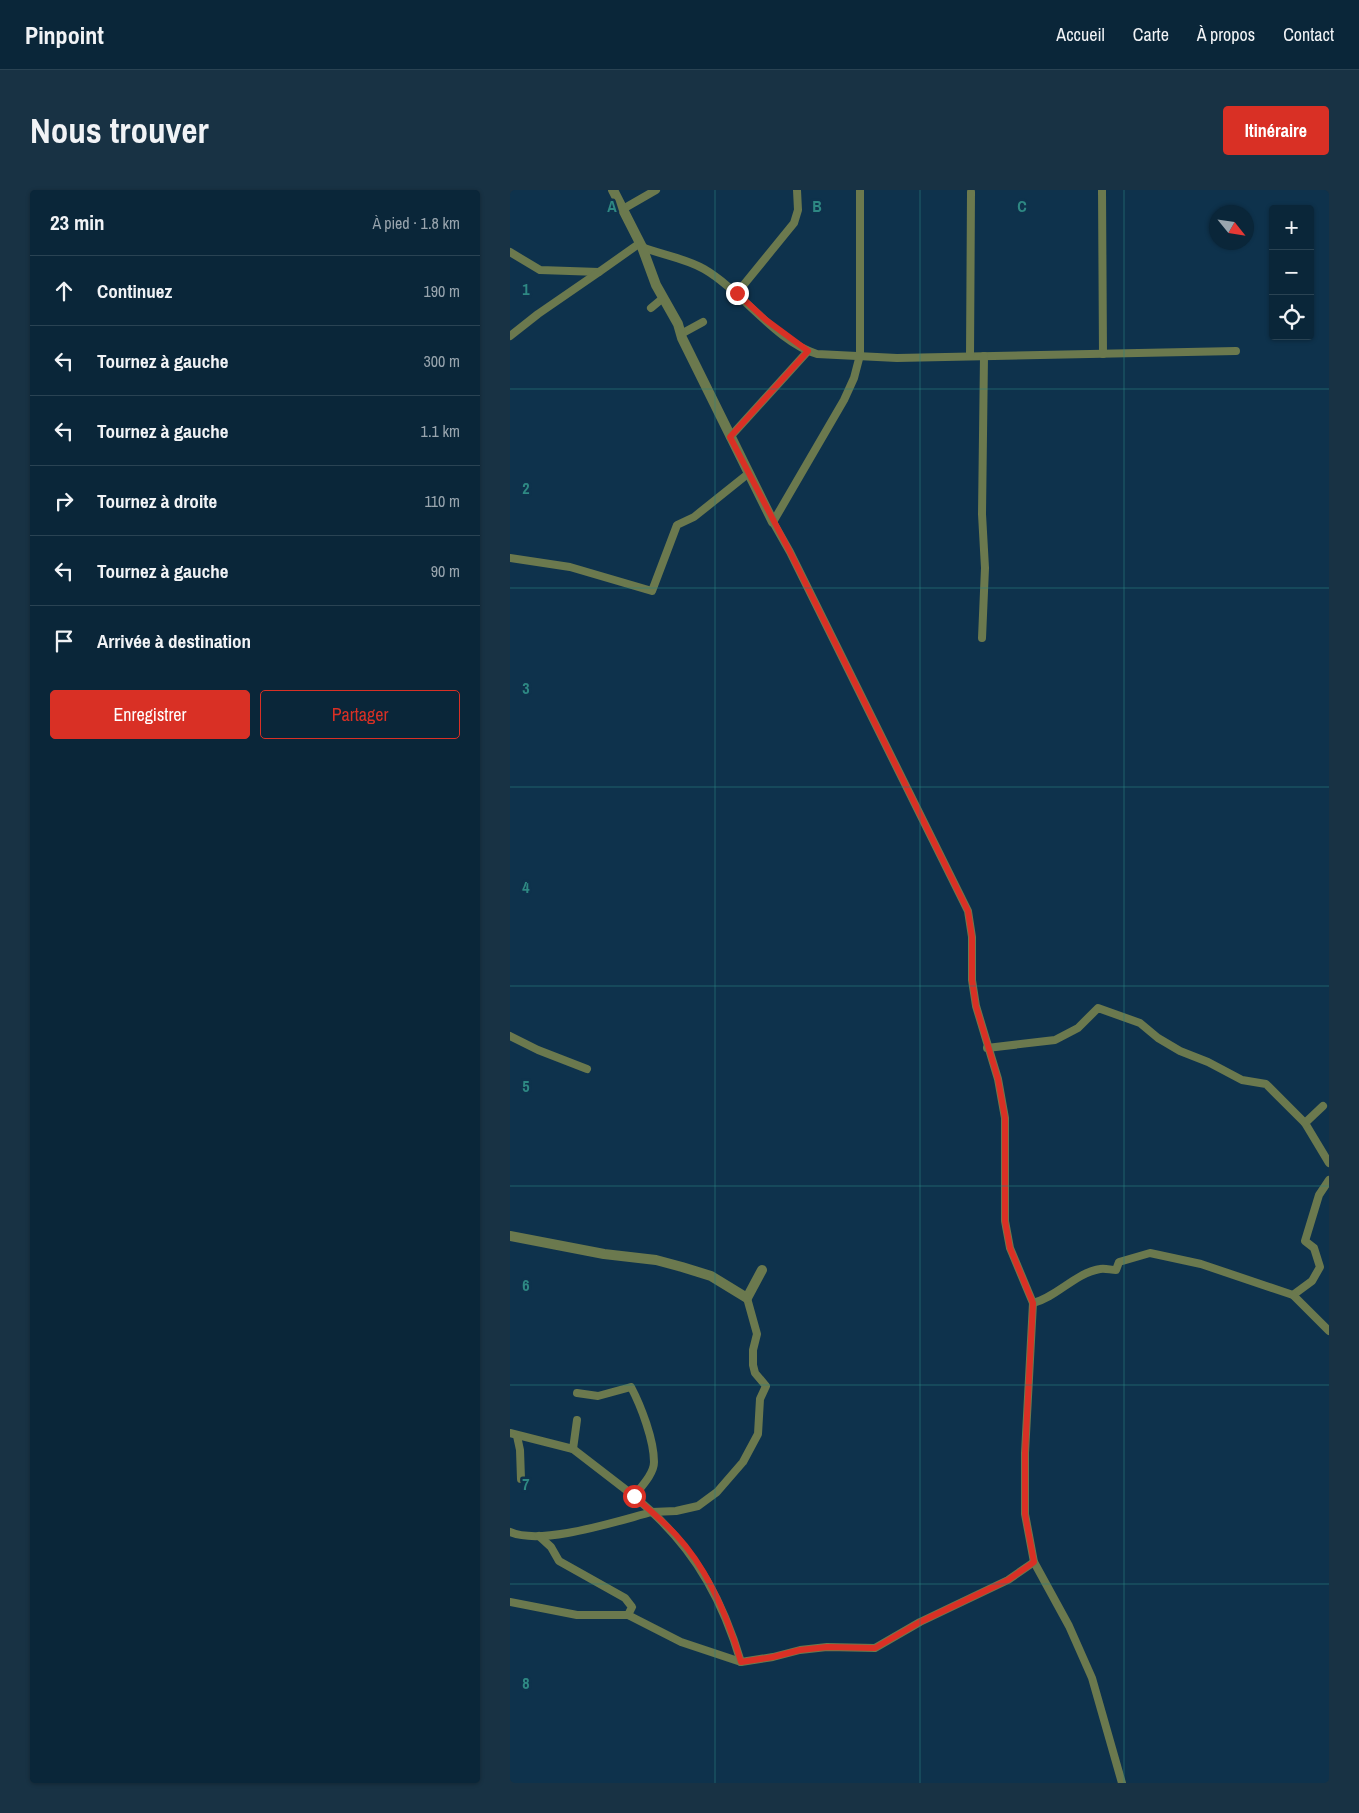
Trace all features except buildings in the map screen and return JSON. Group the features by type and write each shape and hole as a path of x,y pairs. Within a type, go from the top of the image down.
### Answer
{"street":[{"path":"613,190 641,245 663,298 678,324 730,437 790,552 968,911 972,937 972,980 976,1006 987,1048 998,1079 1005,1118 1005,1221 1010,1248 1033,1303 1025,1453 1025,1514 1034,1562 1070,1626 1092,1678 1122,1783"},
{"path":"623,209 656,190"},
{"path":"737,293 794,223 798,210 797,190"},
{"path":"773,522 844,400 854,378 860,355 860,190"},
{"path":"1102,190 1103,354"},
{"path":"970,356 971,192"},
{"path":"641,245 704,269 737,293 766,320 808,351 817,354 897,358 1236,351"},
{"path":"510,336 538,314 641,245"},
{"path":"510,252 540,270 599,272"},
{"path":"651,308 663,298"},
{"path":"681,334 703,322"},
{"path":"730,437 808,351"},
{"path":"982,638 985,568 982,514 984,356"},
{"path":"510,558 570,567 652,592 677,525 694,517 749,472"},
{"path":"987,1048 1055,1040 1078,1028 1098,1008 1140,1023 1158,1038 1180,1051 1208,1062 1242,1080 1266,1084 1305,1123 1329,1163"},
{"path":"510,1036 538,1050 587,1069"},
{"path":"1305,1123 1323,1106"},
{"path":"1293,1295 1312,1281 1320,1267 1314,1248 1305,1241 1319,1195 1329,1180"},
{"path":"510,1236 673,1265 711,1276 747,1298 758,1334 753,1350 753,1365 755,1373 766,1386 760,1400 758,1434 743,1462 717,1492 698,1506 676,1511 652,1512 594,1527 539,1536 520,1536 510,1532"},
{"path":"1033,1303 1042,1301 1076,1279 1100,1269 1116,1270 1119,1262 1150,1253 1202,1264 1293,1295 1329,1331"},
{"path":"1320,1267 1329,1270"},
{"path":"747,1298 762,1270"},
{"path":"577,1393 598,1396 631,1387 647,1428 654,1463 650,1474 634,1496"},
{"path":"573,1449 577,1420"},
{"path":"513,1434 573,1449 634,1496 678,1537 698,1564 732,1632 741,1662"},
{"path":"513,1434 520,1450 520,1479"},
{"path":"539,1536 551,1547 559,1561 624,1598 632,1607 628,1616"},
{"path":"510,1602 578,1615 628,1616 681,1642 741,1662 800,1650 827,1647 875,1648 920,1622 1008,1580 1034,1562"}],"route":[{"path":"634,1496 678,1537 698,1564 732,1632 741,1662 800,1650 827,1647 875,1648 898,1637 920,1622 1008,1580 1034,1562 1025,1514 1025,1453 1033,1303 1010,1248 1005,1221 1005,1118 998,1079 987,1048 976,1006 972,980 972,937 968,911 790,552 730,437 761,402 787,377 808,351 766,320 737,293"}]}
